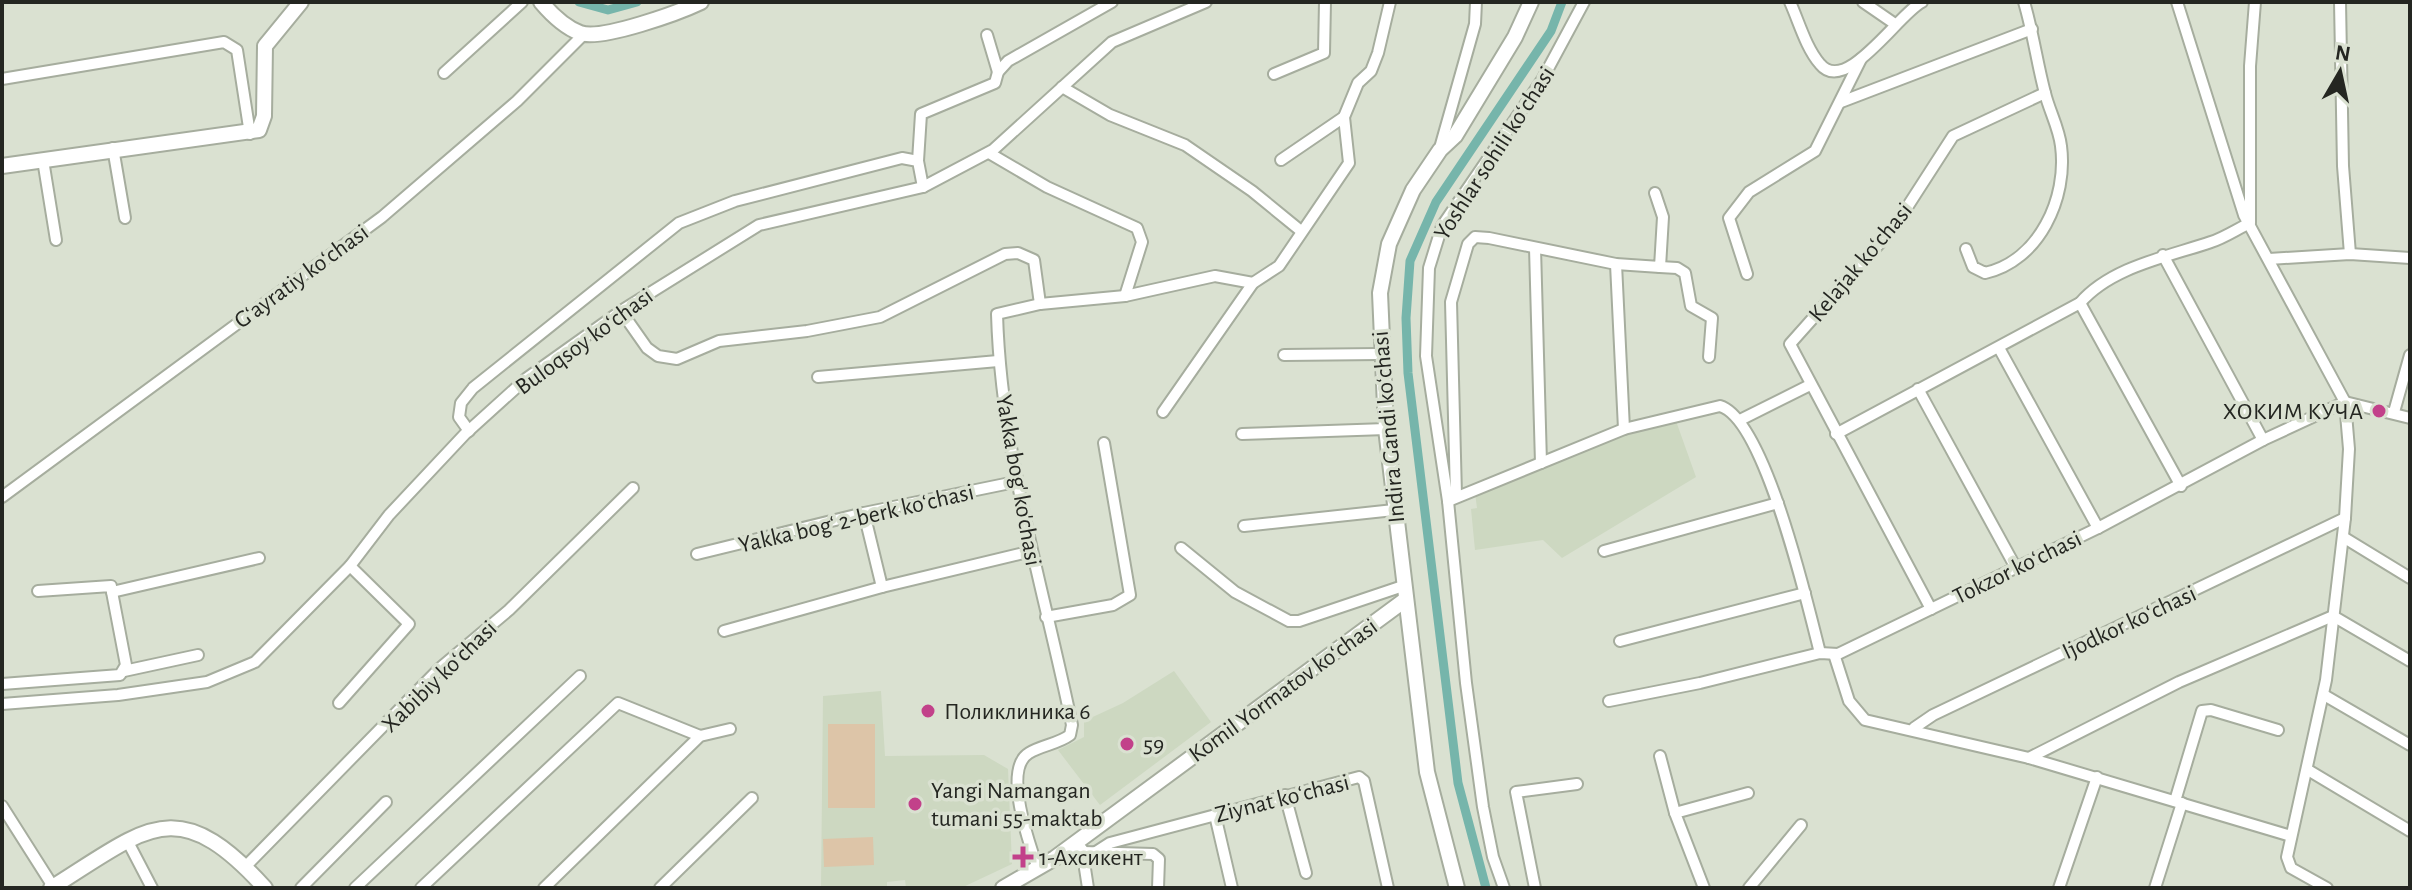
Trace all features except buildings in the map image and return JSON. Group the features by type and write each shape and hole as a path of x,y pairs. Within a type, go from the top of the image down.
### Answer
{"street":[{"path":"2,166 113,148 250,134 262,125 265,46 301,2"},
{"path":"444,73 522,2"},
{"path":"541,2 557,20 583,35 606,32 701,2"},
{"path":"923,187 918,161 921,114 995,83 998,72 1017,54 1112,2"},
{"name":"Buloqsoy koʻchasi","path":"2,704 118,695 207,682 255,662 350,566 389,515 469,431 527,378 621,311 759,225 923,187 989,153 1112,42 1206,2"},
{"path":"1274,74 1324,53 1325,2"},
{"path":"1163,412 1253,283 1279,266 1349,163 1344,117 1358,83 1371,71 1390,2"},
{"path":"1440,150 1475,24 1476,2"},
{"name":"Indira Gandi koʻchasi","path":"1457,888 1427,772 1386,429 1380,354 1380,293 1389,244 1413,190 1440,150 1455,136 1515,37 1531,2"},
{"name":"Yoshlar sohili koʻchasi","path":"1452,498 1426,356 1429,268 1434,247 1442,226 1542,80 1584,2"},
{"path":"1790,2 1819,63 1825,69 1846,70 1861,59 1910,7 1922,2"},
{"path":"1863,2 1895,24"},
{"path":"1966,249 1973,267 1985,273 2028,251 2041,237 2058,184 2061,142 2045,93 2024,2"},
{"path":"2177,2 2244,215 2345,402 2349,449 2345,518 2324,695 2291,836 2288,865 2314,884 2327,888"},
{"path":"2250,223 2250,66 2255,2"},
{"path":"2340,2 2343,166 2350,254"},
{"path":"1841,102 2032,29"},
{"name":"Gʻayratiy koʻchasi","path":"2,497 382,217 517,101 583,35"},
{"path":"987,35 998,72"},
{"path":"2,79 224,42 237,50 250,134"},
{"path":"1747,274 1729,218 1749,192 1815,151 1861,59"},
{"path":"1062,87 1110,115 1185,145 1252,191 1301,231"},
{"name":"Kelajak koʻchasi","path":"1931,609 1790,344 1895,226 1951,138 2045,93"},
{"path":"1281,160 1344,117"},
{"path":"113,148 125,218"},
{"path":"989,153 1047,187 1137,228 1142,242 1125,296"},
{"path":"469,431 459,417 461,403 473,388 679,223 735,201 818,179 902,158 918,161"},
{"path":"43,160 56,240"},
{"path":"1655,193 1663,217 1660,267 1677,268 1685,273 1691,306 1712,318 1709,357"},
{"path":"1836,434 2080,303 2092,289 2163,255 2213,242 2250,223"},
{"name":"Yoshlar sohili koʻchasi","path":"1504,888 1493,857 1483,807 1453,574 1451,302 1461,262 1475,237 1616,264 1660,267"},
{"path":"1535,248 1541,463"},
{"path":"621,311 647,348 658,356 677,359 719,341 807,331 880,317 993,258 1018,253 1034,260 1038,268 1040,304"},
{"path":"2269,259 2350,254 2410,258"},
{"path":"2163,255 2263,440"},
{"path":"1616,264 1624,429"},
{"name":"Yakka bog' ko'chasi","path":"1038,869 1023,824 1019,767 1026,754 1070,735 1072,725 1015,482 998,361 997,314 1040,304 1125,296 1215,276 1253,283"},
{"path":"2080,303 2181,486"},
{"path":"1999,348 2098,528"},
{"path":"1284,355 1380,354"},
{"path":"2394,412 2410,355"},
{"path":"818,377 998,361"},
{"path":"1740,420 1810,385"},
{"path":"1918,389 2016,568"},
{"path":"2345,402 2410,418"},
{"name":"Tokzor koʻchasi","path":"1609,701 1700,683 1820,653 1834,654 2098,528 2263,440 2345,402"},
{"path":"1452,498 1624,429 1720,406 1740,420 1778,503 1820,653"},
{"path":"1242,434 1386,429"},
{"path":"1046,617 1113,605 1130,595 1104,443"},
{"name":"Yakka bogʻ 2-berk koʻchasi","path":"697,554 864,513 1015,482"},
{"name":"Xabibiy koʻchasi","path":"246,866 440,668 509,610 633,488"},
{"path":"1604,551 1778,503"},
{"path":"1244,526 1394,510"},
{"path":"864,513 882,587"},
{"name":"Ijodkor koʻchasi","path":"1914,728 1945,709 2345,518"},
{"path":"2343,537 2410,578"},
{"path":"1181,548 1235,592 1289,621 1404,593"},
{"path":"724,631 882,587 1032,551"},
{"path":"112,592 259,558"},
{"path":"339,703 409,624 350,566"},
{"path":"38,591 111,586 124,671"},
{"name":"Komil Yormatov koʻchasi","path":"1003,888 1082,846 1404,593"},
{"path":"1620,641 1805,593"},
{"path":"2333,616 2410,661"},
{"path":"2029,758 2179,682 2333,616"},
{"path":"1834,654 1842,684 1856,713 1865,720 1914,728 2029,758 2291,836"},
{"path":"2,684 120,675 124,671 198,655"},
{"path":"355,888 580,676"},
{"path":"2324,695 2410,745"},
{"path":"421,888 618,703 700,736"},
{"path":"2155,888 2202,711 2211,710 2278,730"},
{"path":"544,888 700,736 730,729"},
{"path":"1660,756 1675,813 1704,888"},
{"path":"2308,770 2410,831"},
{"name":"Ziynat koʻchasi","path":"1096,852 1110,843 1359,777 1364,781 1388,888"},
{"path":"2059,888 2097,777"},
{"path":"1535,888 1516,792 1577,784"},
{"path":"1675,813 1748,793"},
{"path":"1285,795 1306,873"},
{"path":"660,888 752,798"},
{"path":"301,888 386,802"},
{"path":"2,806 53,888 152,829 180,827 207,836 246,866 265,888"},
{"path":"1215,815 1232,888"},
{"path":"1749,888 1801,825"},
{"path":"128,842 152,888"},
{"path":"1082,846 1088,888"},
{"name":"Ziynat koʻchasi","path":"1082,846 1096,852 1153,854 1159,859 1158,888"}],"shaded area":[{"path":"1676,421 1696,477 1562,558 1543,540 1475,550 1471,509 1477,508 1475,493 1599,441"},
{"name":"59","path":"1174,671 1211,722 1100,805 1058,750 1084,737 1084,721 1123,703"},
{"name":"Yangi Namangan tumani 55-maktab","path":"881,691 885,756 984,755 1008,769 1012,864 961,888 906,888 905,880 887,882 887,888 821,888 823,696"},
{"path":"828,724 875,724 875,808 828,808"},
{"path":"873,837 874,865 824,867 823,839"}],"waterway":[{"path":"579,2 608,10 637,2"},
{"path":"1486,888 1458,783 1408,373 1406,318 1410,261 1436,202 1551,31 1562,2"}],"place":[{"name":"ХОКИМ КУЧА","path":"2379,411"},
{"name":"Поликлиника 6","path":"928,711"},
{"name":"59","path":"1127,744"},
{"name":"Yangi Namangan tumani 55-maktab","path":"915,804"},
{"name":"1-Ахсикент","path":"1023,857"}]}
